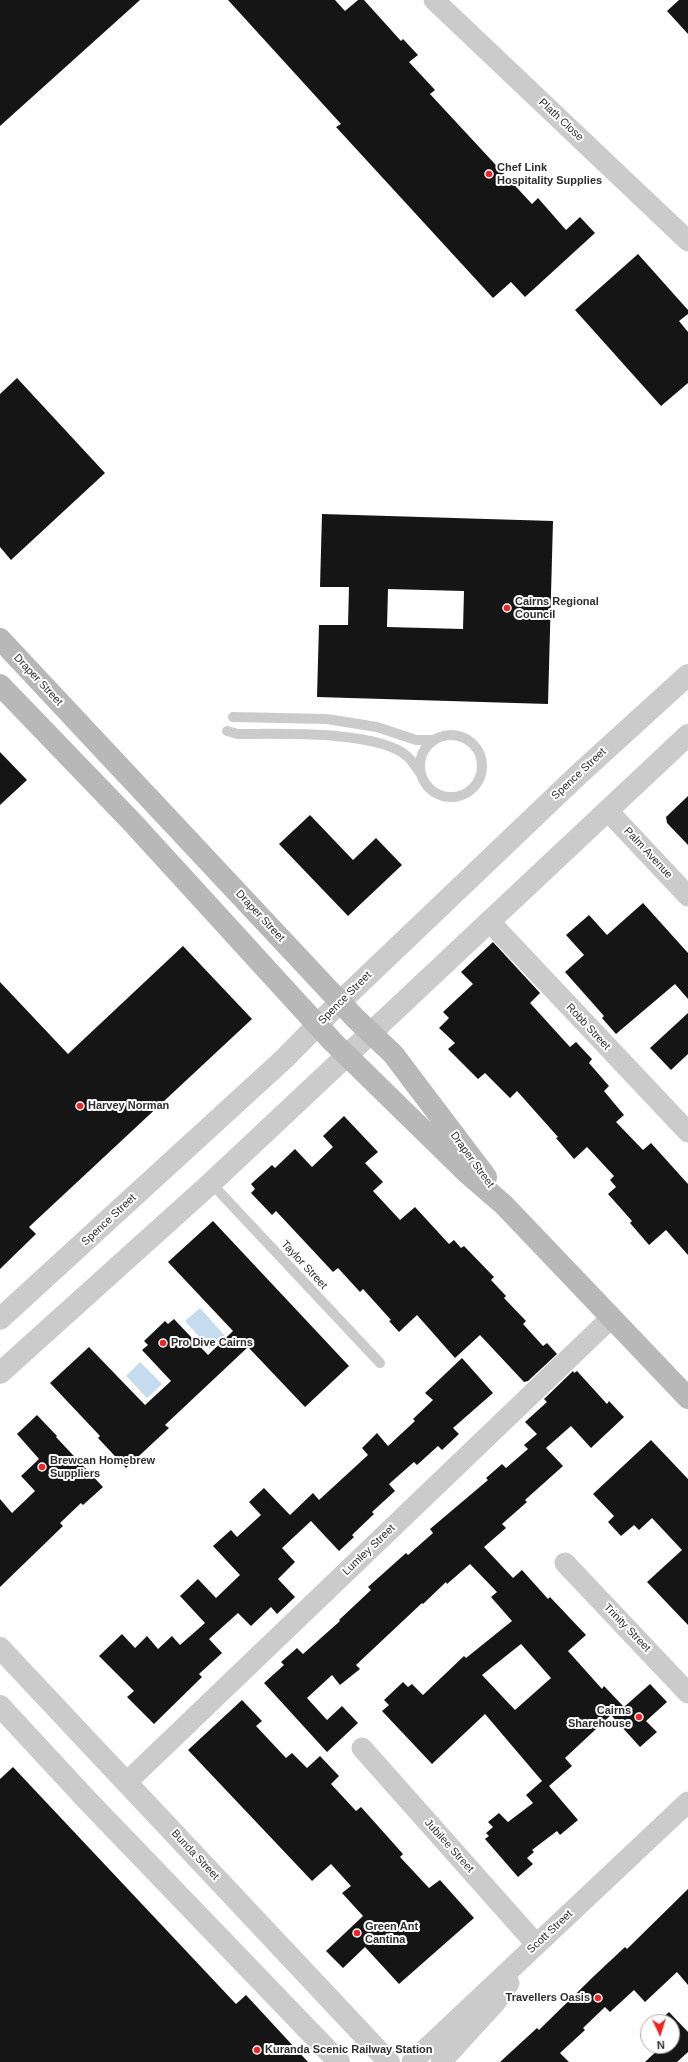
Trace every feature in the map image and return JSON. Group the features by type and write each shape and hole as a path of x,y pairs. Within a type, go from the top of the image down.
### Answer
{"main road":[{"name":"Draper Street","path":"0,639 340,1002 393,1054 477,1164 504,1205"},
{"name":"Draper Street","path":"0,686 132,822 318,1025 467,1173 504,1205 688,1398"}],"street":[{"name":"Plath Close","path":"434,0 688,241"},
{"name":"Spence Street","path":"0,1319 284,1059 340,1002 578,775 688,675"},
{"path":"0,1373 211,1183 688,736"},
{"name":"Palm Avenue","path":"608,811 688,896"},
{"name":"Robb Street","path":"489,921 688,1132"},
{"name":"Lumley Street","path":"127,1782 611,1318"},
{"name":"Trinity Street","path":"565,1563 688,1692"},
{"name":"Bunda Street","path":"0,1648 390,2062"},
{"path":"0,1706 87,1800 339,2062"},
{"name":"Jubilee Street","path":"362,1748 533,1947"},
{"name":"Scott Street","path":"412,2062 688,1802"},
{"path":"441,2062 495,2003 533,1947"}],"lane":[{"path":"233,717 327,719 377,726 416,740 434,740"},
{"path":"227,731 238,734 334,736 372,741 389,746 408,757 421,774 425,783 432,790 440,795 450,797 460,796 470,791 477,783 482,773 482,762 479,752 473,744 463,738 453,735 443,736 434,740 422,755 420,764 421,774"},
{"name":"Taylor Street","path":"211,1183 380,1363"}],"water":[{"path":"200,1308 225,1336 210,1349 185,1321"},
{"path":"140,1362 162,1384 147,1398 126,1376"}],"building":[{"path":"0,0 140,0 0,126"},
{"path":"228,0 335,0 345,11 358,0 364,0 401,41 403,39 418,55 409,62 435,90 430,94 532,204 538,198 566,230 580,217 595,233 525,297 511,282 493,298 336,127 341,124"},
{"path":"679,0 688,0 688,34 667,11"},
{"path":"638,254 688,310 688,314 679,321 688,332 688,383 661,406 575,310"},
{"path":"17,378 105,473 11,560 0,547 0,394"},
{"name":"Cairns Regional Council","path":"322,514 553,521 548,704 317,697 319,625 348,625 349,587 320,587","holes":["388,589 464,591 463,629 387,627"]},
{"path":"0,752 27,780 0,805"},
{"path":"688,796 688,845 667,823 666,817"},
{"path":"310,815 353,860 376,838 402,865 348,916 279,844"},
{"path":"643,903 688,953 688,999 675,984 616,1034 602,1018 604,1016 565,972 584,955 566,935 589,915 607,935"},
{"path":"493,942 540,993 530,1003 570,1047 576,1042 592,1059 589,1063 609,1086 604,1091 624,1115 616,1122 643,1150 651,1143 688,1184 688,1255 666,1230 649,1245 630,1223 632,1221 608,1194 616,1187 610,1180 614,1176 587,1147 574,1159 556,1138 558,1137 517,1091 510,1098 485,1073 478,1079 448,1049 455,1043 439,1028 449,1018 443,1012 473,984 461,972"},
{"name":"Harvey Norman","path":"183,946 252,1019 29,1227 36,1234 0,1269 0,982 68,1054"},
{"path":"688,1013 688,1054 671,1070 650,1048"},
{"path":"344,1116 378,1152 365,1163 383,1182 373,1191 400,1220 415,1207 449,1244 454,1240 461,1248 464,1246 494,1277 491,1280 506,1296 504,1298 526,1321 523,1324 543,1346 547,1343 557,1354 528,1381 524,1382 480,1335 455,1358 417,1315 399,1332 389,1321 391,1320 363,1289 360,1292 338,1268 333,1272 276,1211 272,1215 251,1193 255,1189 251,1184 272,1165 275,1168 295,1149 312,1167 333,1147 323,1136"},
{"path":"213,1221 349,1366 305,1407 248,1347 165,1425 169,1428 126,1468 98,1438 100,1436 50,1383 89,1347 145,1405 171,1381 142,1350 148,1345 144,1341 165,1321 168,1324 174,1319 208,1355 233,1331 168,1262"},
{"path":"462,1358 493,1393 453,1428 459,1434 442,1450 438,1446 417,1465 414,1462 389,1484 395,1491 372,1512 374,1514 352,1535 354,1537 339,1551 311,1521 282,1548 295,1562 278,1579 295,1597 277,1614 271,1607 251,1626 238,1613 209,1639 222,1653 199,1674 202,1677 154,1724 127,1697 134,1691 99,1656 122,1634 135,1648 147,1636 158,1649 172,1636 180,1645 205,1623 180,1596 198,1579 216,1598 240,1575 213,1546 231,1530 237,1537 261,1515 249,1502 264,1488 290,1515 313,1493 319,1500 368,1455 362,1448 377,1433 388,1446 415,1421 413,1419 433,1400 425,1393"},
{"path":"573,1371 574,1373 577,1371 607,1404 609,1401 624,1417 591,1448 571,1426 546,1448 563,1466 525,1500 527,1502 502,1524 506,1528 484,1547 513,1578 522,1570 548,1599 550,1597 586,1635 568,1651 602,1689 604,1686 624,1707 650,1684 667,1702 646,1721 657,1732 640,1747 611,1715 565,1758 572,1766 549,1786 578,1820 560,1835 557,1831 532,1850 534,1852 527,1858 533,1864 518,1877 485,1839 489,1836 486,1833 493,1827 488,1822 499,1813 508,1822 533,1803 526,1795 542,1781 485,1714 432,1764 382,1711 389,1705 384,1700 403,1682 408,1687 412,1684 423,1695 464,1656 466,1658 512,1621 491,1597 497,1592 470,1564 447,1584 446,1582 423,1604 422,1603 356,1665 360,1669 340,1685 332,1675 307,1698 327,1720 342,1706 358,1723 327,1752 264,1683 284,1665 281,1662 297,1648 303,1654 340,1621 339,1620 371,1590 368,1587 406,1553 408,1555 433,1533 430,1529 488,1480 486,1478 502,1464 506,1468 528,1449 524,1445 537,1434 525,1422 547,1402 544,1399","holes":["521,1644 551,1678 515,1710 482,1675"]},
{"path":"37,1415 103,1487 83,1505 81,1503 60,1523 63,1526 0,1587 0,1499 12,1513 35,1491 21,1476 39,1459 17,1434"},
{"path":"651,1440 688,1479 688,1625 647,1582 682,1550 652,1518 639,1530 634,1525 621,1536 608,1522 614,1516 593,1494"},
{"path":"242,1700 262,1721 256,1726 286,1758 292,1753 307,1768 320,1756 339,1776 331,1784 356,1811 361,1807 403,1854 400,1857 429,1888 440,1880 474,1918 399,1984 365,1947 343,1968 326,1951 363,1916 342,1893 351,1886 331,1864 312,1881 188,1750"},
{"path":"13,1767 236,2004 246,1995 308,2062 0,2062 0,1779"},
{"path":"688,1889 688,1985 677,1972 645,2002 634,1990 610,2012 605,2007 583,2028 585,2030 560,2053 569,2062 500,2062 537,2028 539,2030 625,1947 627,1949"},
{"path":"680,2024 688,2032 688,2052 677,2062 645,2062 654,2054 680,2054"}],"place":[{"name":"Chef Link Hospitality Supplies","path":"489,174"},
{"name":"Cairns Regional Council","path":"507,608"},
{"name":"Harvey Norman","path":"80,1106"},
{"name":"Pro Dive Cairns","path":"163,1343"},
{"name":"Brewcan Homebrew Suppliers","path":"42,1467"},
{"name":"Cairns Sharehouse","path":"639,1717"},
{"name":"Green Ant Cantina","path":"357,1933"},
{"name":"Travellers Oasis","path":"598,1998"},
{"name":"Kuranda Scenic Railway Station","path":"257,2050"}]}
